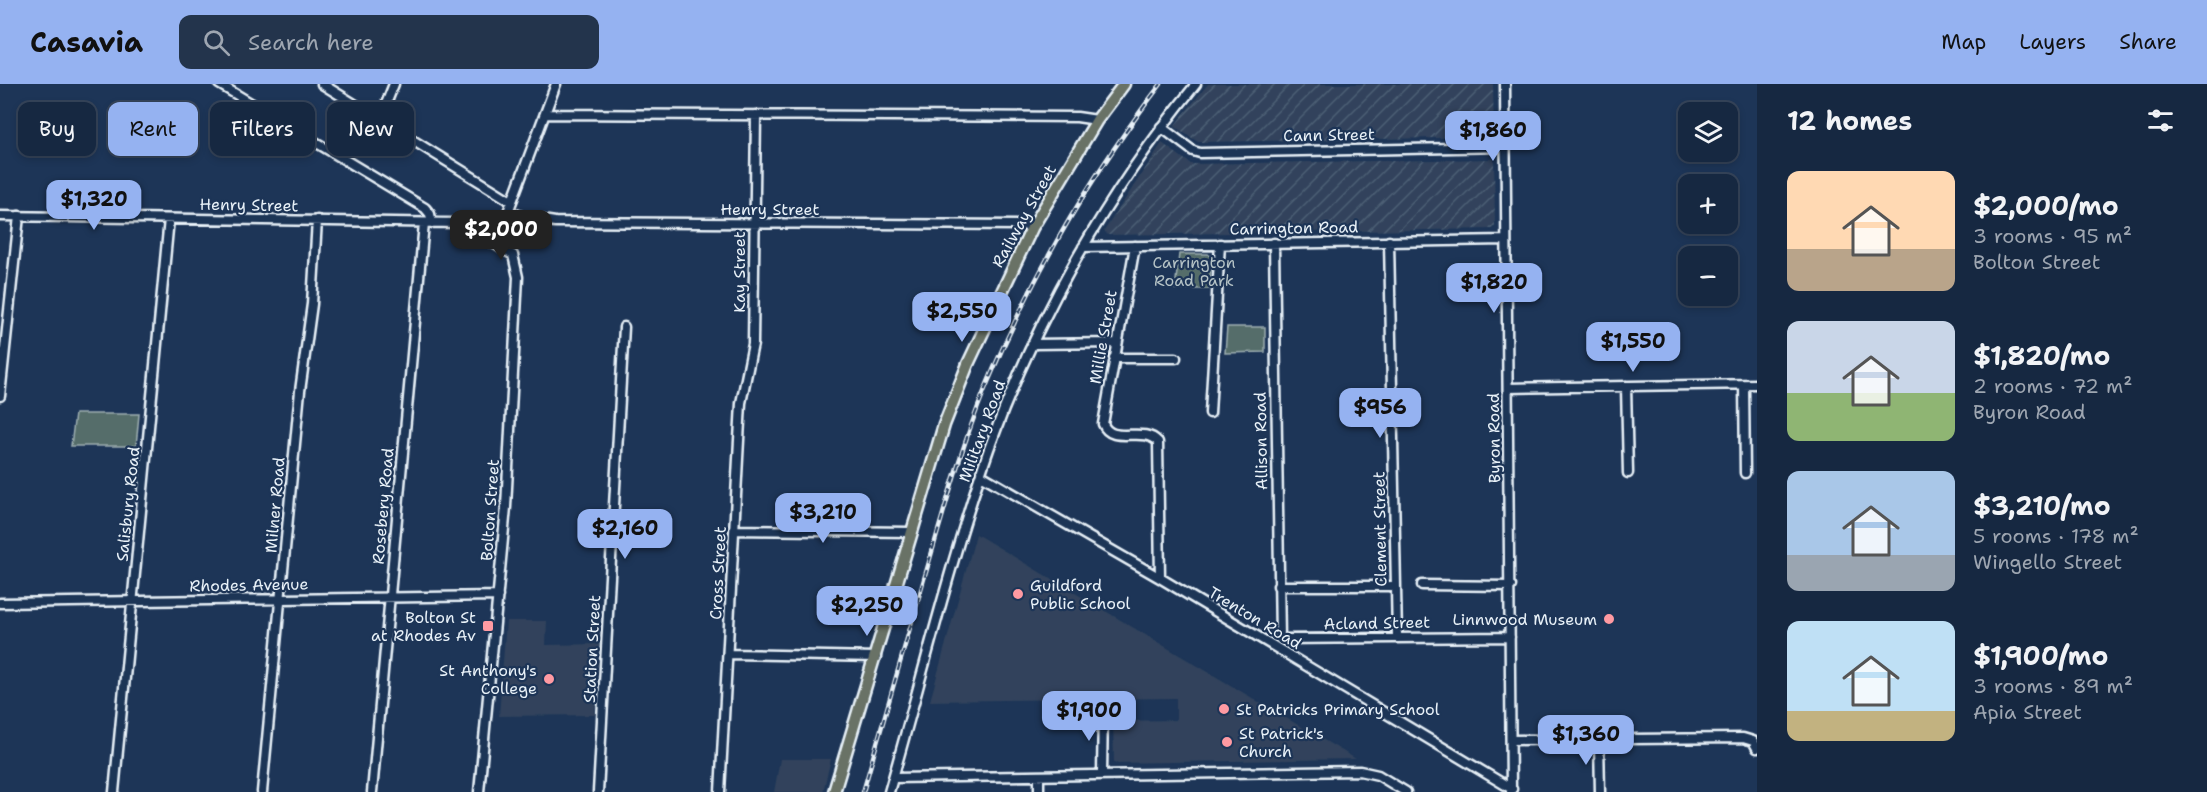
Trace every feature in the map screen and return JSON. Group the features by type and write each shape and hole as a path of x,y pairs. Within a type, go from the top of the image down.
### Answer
{"main road":[{"name":"Railway Street","path":"834,792 944,425 981,333 1032,228 1097,120 1124,84"}],"street":[{"path":"219,84 425,208 430,214 428,223"},
{"path":"322,84 352,102"},
{"path":"387,102 394,84"},
{"path":"493,241 507,215 556,84"},
{"name":"Military Road","path":"889,792 981,475 1033,344 1083,247 1161,127 1196,84"},
{"name":"Byron Road","path":"1505,84 1512,791"},
{"path":"545,114 1077,117 1097,120"},
{"name":"Kay Street","path":"750,357 753,344 756,115"},
{"name":"Cann Street","path":"1161,127 1193,151 1200,153 1506,147"},
{"path":"414,140 511,201"},
{"name":"Henry Street","path":"507,215 555,222 1023,225 1032,228"},
{"name":"Henry Street","path":"0,216 459,223 493,241"},
{"path":"0,396 20,216"},
{"name":"Salisbury Road","path":"114,792 170,219"},
{"name":"Milner Road","path":"262,792 300,391 312,304 317,220"},
{"name":"Rosebery Road","path":"372,792 389,598 428,223"},
{"name":"Carrington Road","path":"1083,247 1506,240"},
{"name":"Bolton Street","path":"480,792 506,507 518,278 513,255 493,241"},
{"name":"Clement Street","path":"1389,241 1397,637"},
{"name":"Allison Road","path":"1274,243 1280,639"},
{"path":"1210,413 1220,244"},
{"name":"Millie Street","path":"1135,246 1103,420 1108,433 1147,434 1158,442 1160,578"},
{"name":"Station Street","path":"598,792 624,327"},
{"path":"1033,344 1117,343"},
{"name":"Cross Street","path":"720,792 743,384 750,357"},
{"path":"1114,358 1176,358"},
{"path":"1508,388 1757,384"},
{"path":"1744,385 1745,473"},
{"path":"1626,386 1628,473"},
{"name":"Trenton Road","path":"981,475 1160,578 1512,791"},
{"path":"735,530 912,531"},
{"path":"1422,585 1511,586"},
{"path":"1278,586 1396,586"},
{"name":"Rhodes Avenue","path":"0,603 498,596"},
{"name":"Acland Street","path":"1280,639 1510,637"},
{"path":"1273,647 1280,639"},
{"path":"728,654 876,657"},
{"path":"1102,774 1103,709"},
{"path":"1512,740 1743,738 1753,741 1757,748"},
{"path":"1599,740 1600,792"},
{"path":"893,778 1360,771 1378,775 1406,792"},
{"path":"1039,776 1039,792"}],"shaded area":[{"path":"1208,84 1493,84 1494,137 1198,142 1174,126"},
{"path":"1162,143 1191,164 1494,159 1495,226 1492,229 1108,235 1104,231"},
{"name":"Guildford Public School","path":"976,534 1356,759 1114,763 1113,721 1176,720 1176,698 930,701"},
{"name":"St Anthony's College","path":"506,621 547,621 546,645 599,644 595,715 499,716"},
{"path":"780,759 831,759 823,792 774,792"}],"green space":[{"name":"Carrington Road Park","path":"1179,254 1208,254 1212,258 1209,289 1175,289"},
{"path":"1227,327 1265,327 1265,352 1225,353"},
{"path":"75,414 139,414 136,446 71,446"}],"railway":[{"path":"863,792 952,483 985,389 1021,308 1063,230 1109,156 1161,84"}],"place":[{"name":"Guildford Public School","path":"1018,594"},
{"name":"Linnwood Museum","path":"1609,619"},
{"name":"Bolton St at Rhodes Av","path":"488,626"},
{"name":"St Anthony's College","path":"549,679"},
{"name":"St Patricks Primary School","path":"1224,709"},
{"name":"St Patrick's Church","path":"1227,742"}]}
